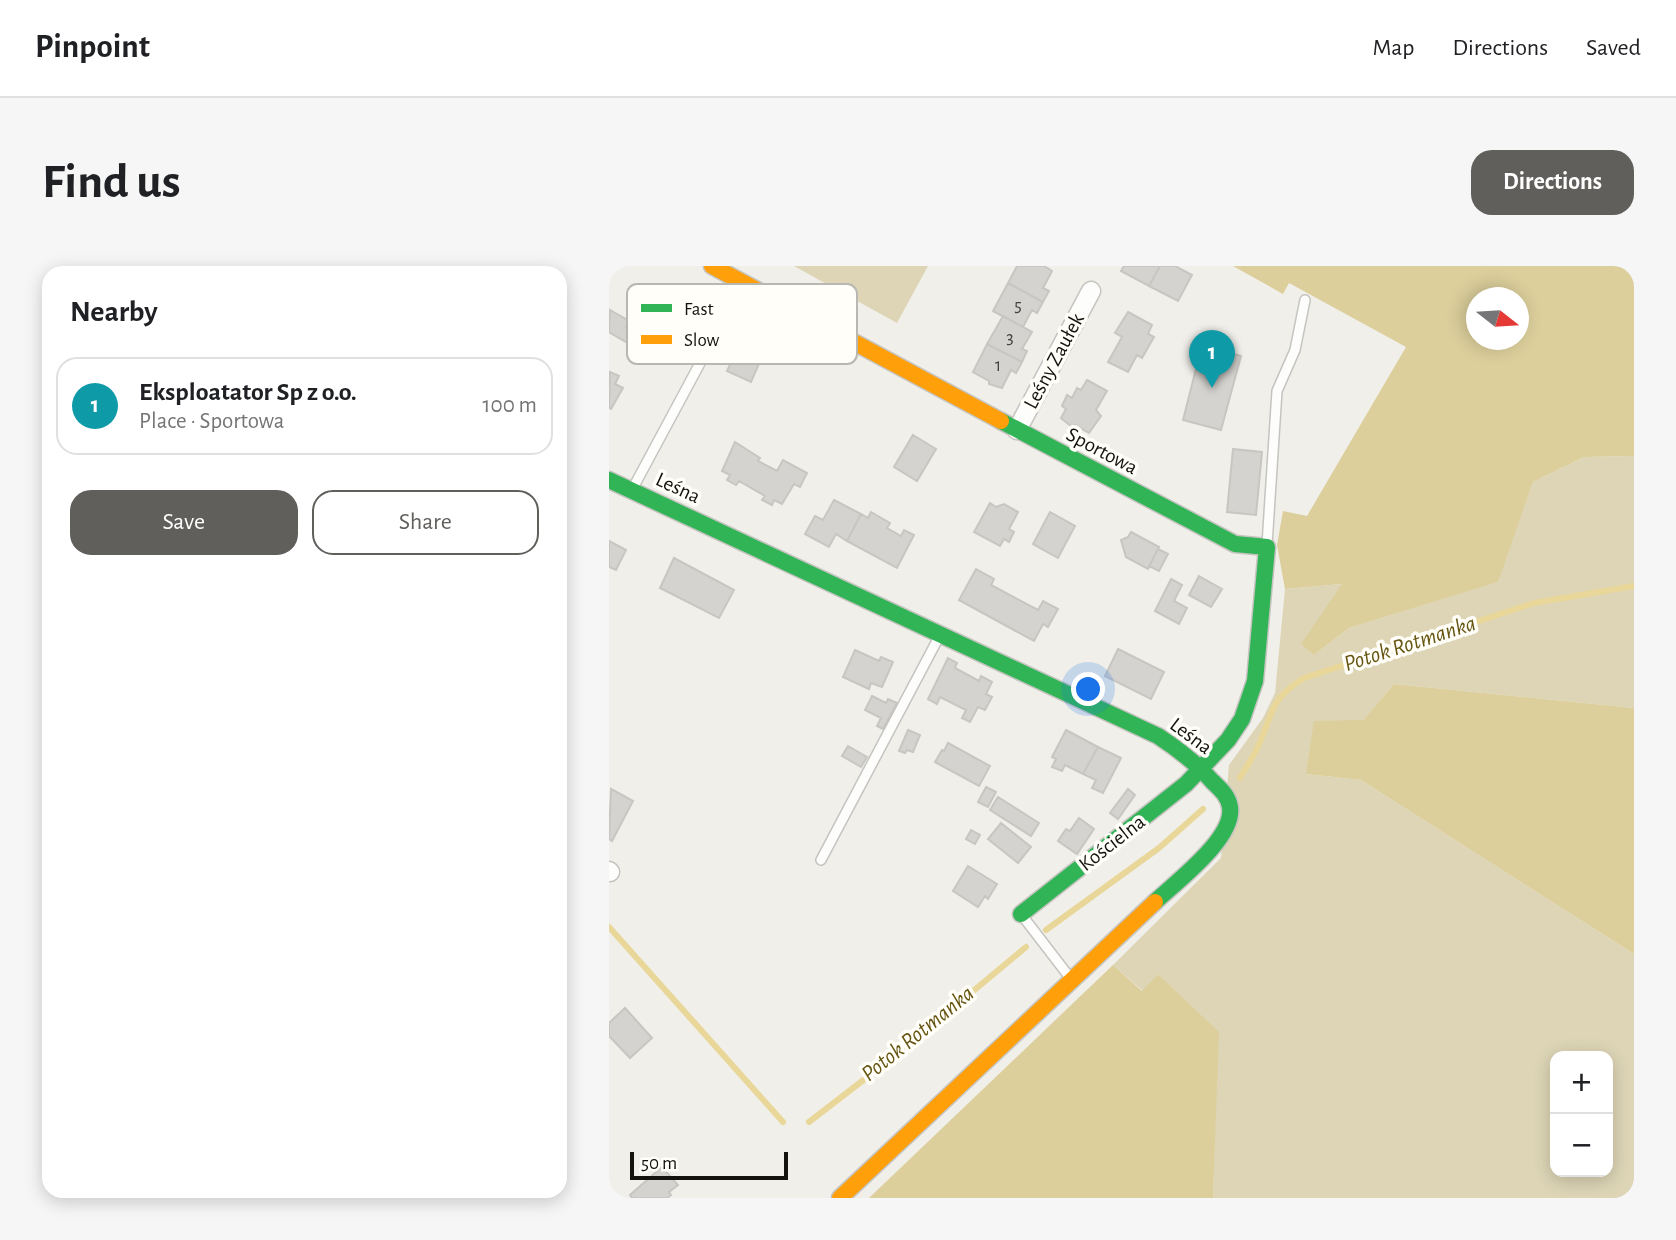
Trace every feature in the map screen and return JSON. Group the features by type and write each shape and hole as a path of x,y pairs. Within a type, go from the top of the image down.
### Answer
{"street":[{"name":"Sportowa","path":"712,266 747,284"},
{"name":"Leśny Zaułek","path":"1017,430 1091,292"},
{"name":"Sportowa","path":"857,345 1235,544 1267,547"},
{"name":"Leśna","path":"609,480 1159,736 1201,769 1226,795 1229,804 1225,830 1198,862 840,1198"},
{"path":"1201,769 1228,740 1242,719 1255,681 1267,547"},
{"name":"Kościelna","path":"1021,914 1186,785 1201,769"}],"lane":[{"path":"1267,547 1277,391 1295,350 1305,300"},
{"path":"632,490 699,364"},
{"path":"821,860 941,634"},
{"path":"1021,914 1071,979"}],"shaded area":[{"path":"794,266 928,266 897,323 857,301 857,284 827,284"},
{"path":"1233,266 1634,266 1634,456 1584,457 1533,482 1498,582 1349,628 1314,655 1301,644 1342,584 1285,589 1277,545 1283,511 1307,516 1406,347 1289,283 1283,294"},
{"path":"1634,456 1634,708 1394,684 1363,720 1306,774 1361,780 1634,954 1634,1198 1213,1198 1218,1032 1158,974 1143,991 1113,965 1221,858 1229,765 1263,718 1275,693 1285,589 1343,584 1314,655 1349,628 1497,582 1533,482 1584,457"},
{"path":"1394,684 1634,708 1634,954 1361,780 1306,774 1314,721 1363,720"},
{"path":"1113,965 1142,991 1158,974 1219,1032 1213,1198 869,1198"}],"building":[{"path":"1017,266 1044,266 1052,271 1043,288 1049,291 1043,302 1008,283"},
{"path":"1124,266 1160,266 1149,286 1121,271"},
{"path":"1160,266 1175,266 1192,275 1178,301 1149,286"},
{"path":"1008,283 1043,302 1037,313 1032,310 1023,327 993,311"},
{"path":"610,310 627,320 627,342 609,332"},
{"path":"1128,312 1152,325 1148,334 1154,337 1142,358 1137,355 1128,372 1108,362 1122,337 1115,333"},
{"path":"1003,316 1032,332 1022,349 1027,351 1022,362 987,344"},
{"path":"987,344 1022,362 1016,373 1011,370 1002,388 989,384 989,381 973,372"},
{"path":"1202,345 1241,356 1221,430 1183,420"},
{"path":"730,364 759,364 751,382 727,371"},
{"path":"610,372 619,376 615,384 623,388 611,409 609,408"},
{"path":"1087,380 1107,391 1096,410 1101,416 1089,433 1075,425 1072,427 1061,418 1066,409 1062,406 1067,395 1072,398 1077,388 1081,390"},
{"path":"913,435 936,449 917,481 894,467"},
{"path":"735,442 760,458 758,461 777,471 783,460 807,473 800,487 794,484 782,504 774,500 772,505 762,500 765,496 739,481 736,485 727,480 730,475 722,471"},
{"path":"1233,449 1262,452 1256,515 1227,512"},
{"path":"834,500 861,514 847,541 836,534 829,547 805,534 815,516 823,520"},
{"path":"990,503 996,507 1004,504 1018,512 1009,529 1014,532 1009,542 1004,539 1000,546 974,532"},
{"path":"871,512 890,523 887,528 901,536 904,530 914,535 897,568 847,541 861,514 868,518"},
{"path":"1050,512 1075,526 1058,558 1033,544"},
{"path":"1131,532 1159,547 1148,569 1126,557 1121,540"},
{"path":"609,541 626,550 616,570 609,567"},
{"path":"1158,549 1168,554 1159,571 1149,566"},
{"path":"674,558 734,590 719,618 660,588"},
{"path":"976,569 994,579 991,585 1038,610 1043,601 1058,609 1048,627 1043,624 1034,641 959,600"},
{"path":"1199,576 1222,589 1211,607 1189,595"},
{"path":"1171,579 1182,585 1174,601 1187,608 1179,624 1155,611"},
{"path":"1118,649 1164,672 1151,699 1105,676"},
{"path":"855,650 879,661 881,657 893,662 882,687 871,683 869,689 843,677"},
{"path":"948,658 957,663 955,668 979,681 981,676 992,682 986,694 992,697 985,710 978,707 970,722 962,718 966,710 940,697 937,704 928,699"},
{"path":"872,696 886,703 888,699 897,703 883,729 877,726 881,718 865,710"},
{"path":"908,730 920,735 913,752 907,750 905,753 899,751"},
{"path":"1066,730 1098,747 1083,774 1065,765 1062,771 1052,767 1056,759 1052,757"},
{"path":"948,743 990,766 979,786 935,762"},
{"path":"848,746 867,757 861,767 842,756"},
{"path":"1098,747 1121,758 1103,793 1092,788 1096,780 1083,774"},
{"path":"986,787 996,792 988,807 978,802"},
{"path":"611,789 633,801 612,841 609,839"},
{"path":"1128,789 1135,795 1118,819 1110,813"},
{"path":"998,797 1039,823 1031,836 990,810"},
{"path":"1079,818 1094,829 1077,854 1058,841 1066,829 1070,831"},
{"path":"1001,823 1031,847 1018,863 988,839"},
{"path":"971,830 980,835 975,844 966,839"},
{"path":"968,866 997,884 988,899 985,896 978,907 953,891"},
{"path":"625,1008 652,1038 630,1058 609,1036 609,1023"},
{"path":"662,1167 678,1185 669,1192 671,1195 667,1198 632,1198 630,1195"}],"waterway":[{"name":"Potok Rotmanka","path":"1240,778 1257,748 1274,706 1304,678 1534,603 1634,586"},
{"name":"Potok Rotmanka","path":"1046,930 1159,848 1203,809"},
{"name":"Potok Rotmanka","path":"609,927 783,1122"},
{"name":"Potok Rotmanka","path":"809,1122 905,1048 1026,947"}],"traffic: fast":[{"path":"1001,421 1235,544 1267,547 1255,681 1242,719 1228,740 1186,784 1021,914"},
{"path":"609,480 1158,736 1180,751 1226,796 1230,807 1229,819 1223,832 1202,859 1155,902"}],"traffic: slow":[{"path":"712,266 746,284"},
{"path":"857,344 1001,421"},
{"path":"840,1198 1155,902"}],"place":[{"name":"Eksploatator Sp z o.o.","path":"1212,388"}]}
